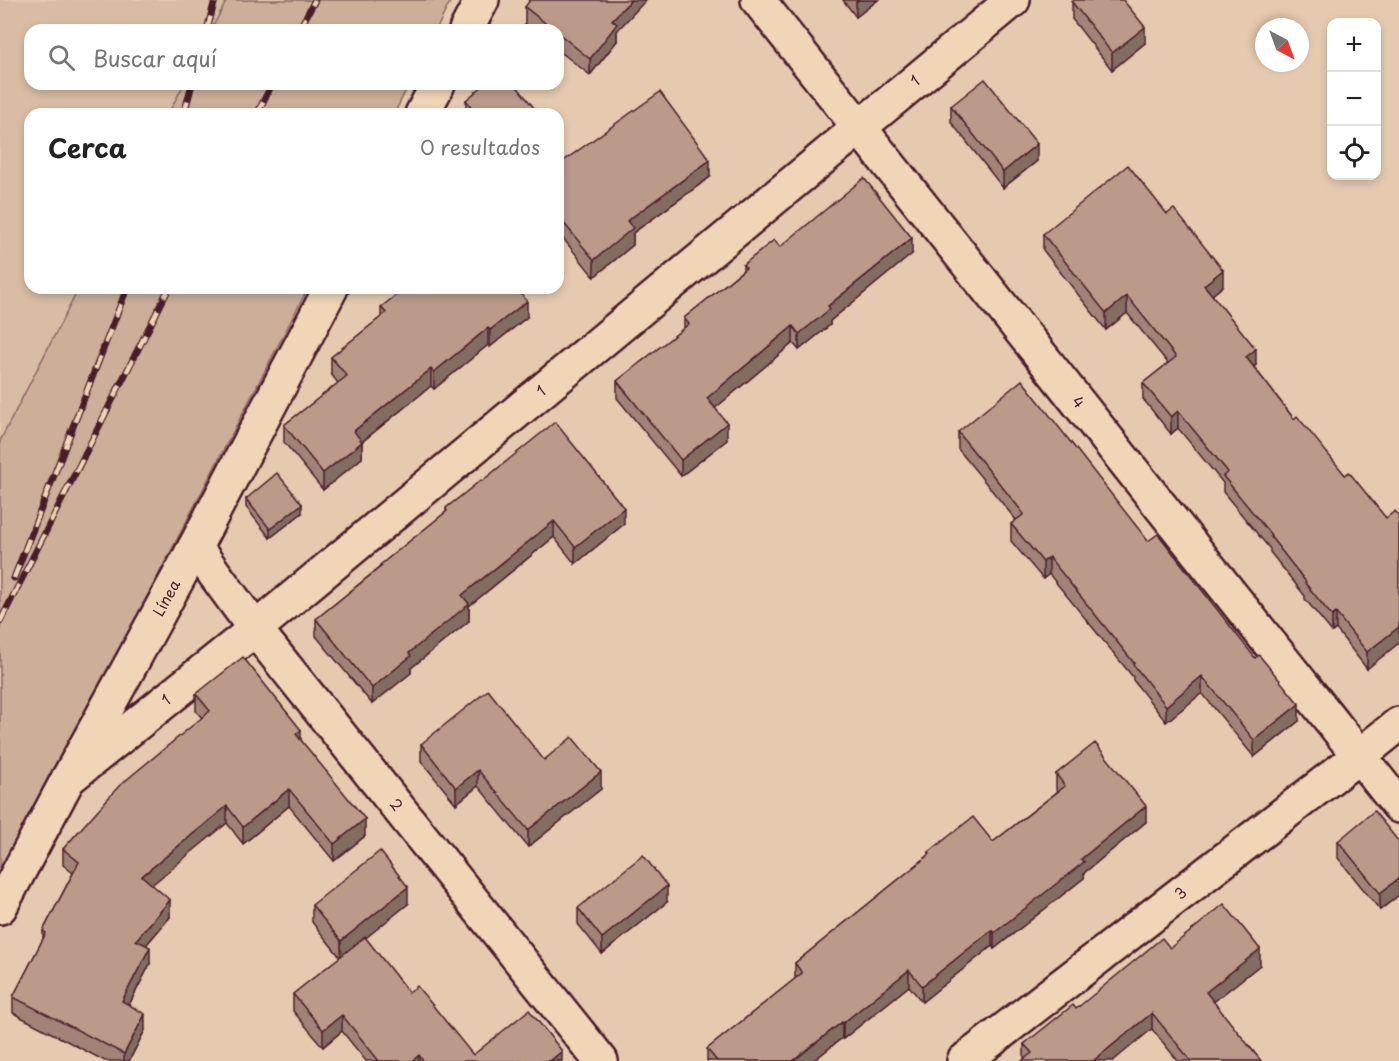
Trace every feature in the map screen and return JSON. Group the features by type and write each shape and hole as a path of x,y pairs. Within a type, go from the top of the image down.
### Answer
{"street":[{"path":"469,24 482,0"},
{"name":"4","path":"758,0 1399,806"},
{"name":"1","path":"68,779 255,628 1013,0"},
{"path":"425,108 435,90"},
{"name":"Línea","path":"0,907 195,547 328,294"},
{"name":"2","path":"195,547 255,628 601,1061"},
{"name":"3","path":"964,1061 1399,724"}],"shaded area":[{"path":"0,0 227,0 214,24 24,24 24,90 181,90 171,108 24,108 24,294 76,294 0,441"},
{"path":"227,0 451,0 439,24 214,24"},
{"path":"181,90 406,90 397,108 171,108"},
{"path":"76,294 305,294 0,879 0,441"}],"building":[{"path":"530,0 631,0 612,20 617,24 590,59 564,38 564,24 546,24 525,7"},
{"path":"1074,0 1123,0 1145,27 1112,53 1072,2"},
{"path":"985,79 1037,144 1003,172 951,106"},
{"path":"478,90 520,90 534,108 472,108 466,100"},
{"path":"660,92 710,160 627,221 633,228 594,260 564,223 564,161"},
{"path":"1128,165 1167,214 1174,209 1223,270 1204,285 1256,349 1246,357 1294,419 1297,416 1345,475 1349,472 1386,518 1395,511 1399,516 1399,627 1367,652 1336,613 1332,616 1305,583 1271,535 1223,476 1228,472 1178,411 1171,417 1143,383 1176,357 1127,296 1106,313 1043,234"},
{"path":"864,178 912,238 828,306 830,309 799,334 793,326 707,398 727,423 681,460 617,381 689,324 684,318 746,268 743,265 774,240 780,247"},
{"path":"397,294 522,294 527,301 490,330 488,328 434,372 431,369 354,431 362,442 323,473 284,425 347,376 331,357 386,313 381,307"},
{"path":"1022,380 1148,541 1158,534 1255,658 1259,655 1299,704 1254,740 1202,676 1166,706 1049,557 1043,562 1011,524 1024,514 958,432"},
{"path":"555,422 624,508 575,547 554,521 462,595 469,604 409,653 411,656 372,688 316,619 447,511 446,508"},
{"path":"277,473 302,504 270,529 246,499"},
{"path":"243,657 301,730 296,734 365,819 334,844 289,789 243,827 227,806 142,876 170,900 136,940 150,947 122,1001 145,1014 124,1054 13,997 46,933 43,931 79,862 63,849 119,786 210,711 196,694"},
{"path":"488,690 544,760 572,737 601,772 528,830 478,770 456,788 421,744"},
{"path":"1095,743 1146,806 1081,859 1084,862 994,933 992,930 922,986 909,970 793,1061 717,1061 707,1049 802,973 795,963 973,817 993,842 1065,786 1056,774"},
{"path":"1374,811 1399,842 1399,878 1380,893 1338,841"},
{"path":"380,851 408,887 341,941 312,905"},
{"path":"643,855 667,886 602,938 578,908"},
{"path":"1224,904 1260,949 1206,992 1261,1061 1191,1061 1152,1013 1093,1061 1022,1061 1032,1053 1024,1044 1073,1005 1076,1009 1162,938 1170,948"},
{"path":"365,937 409,993 417,986 473,1055 529,1010 562,1051 550,1061 423,1061 419,1055 412,1061 379,1061 342,1015 323,1030 293,994"}],"railway":[{"path":"209,24 215,0"},
{"path":"302,24 315,0"},
{"path":"186,108 190,90"},
{"path":"260,108 269,90"},
{"path":"14,578 125,294"},
{"path":"0,622 166,294"}]}
